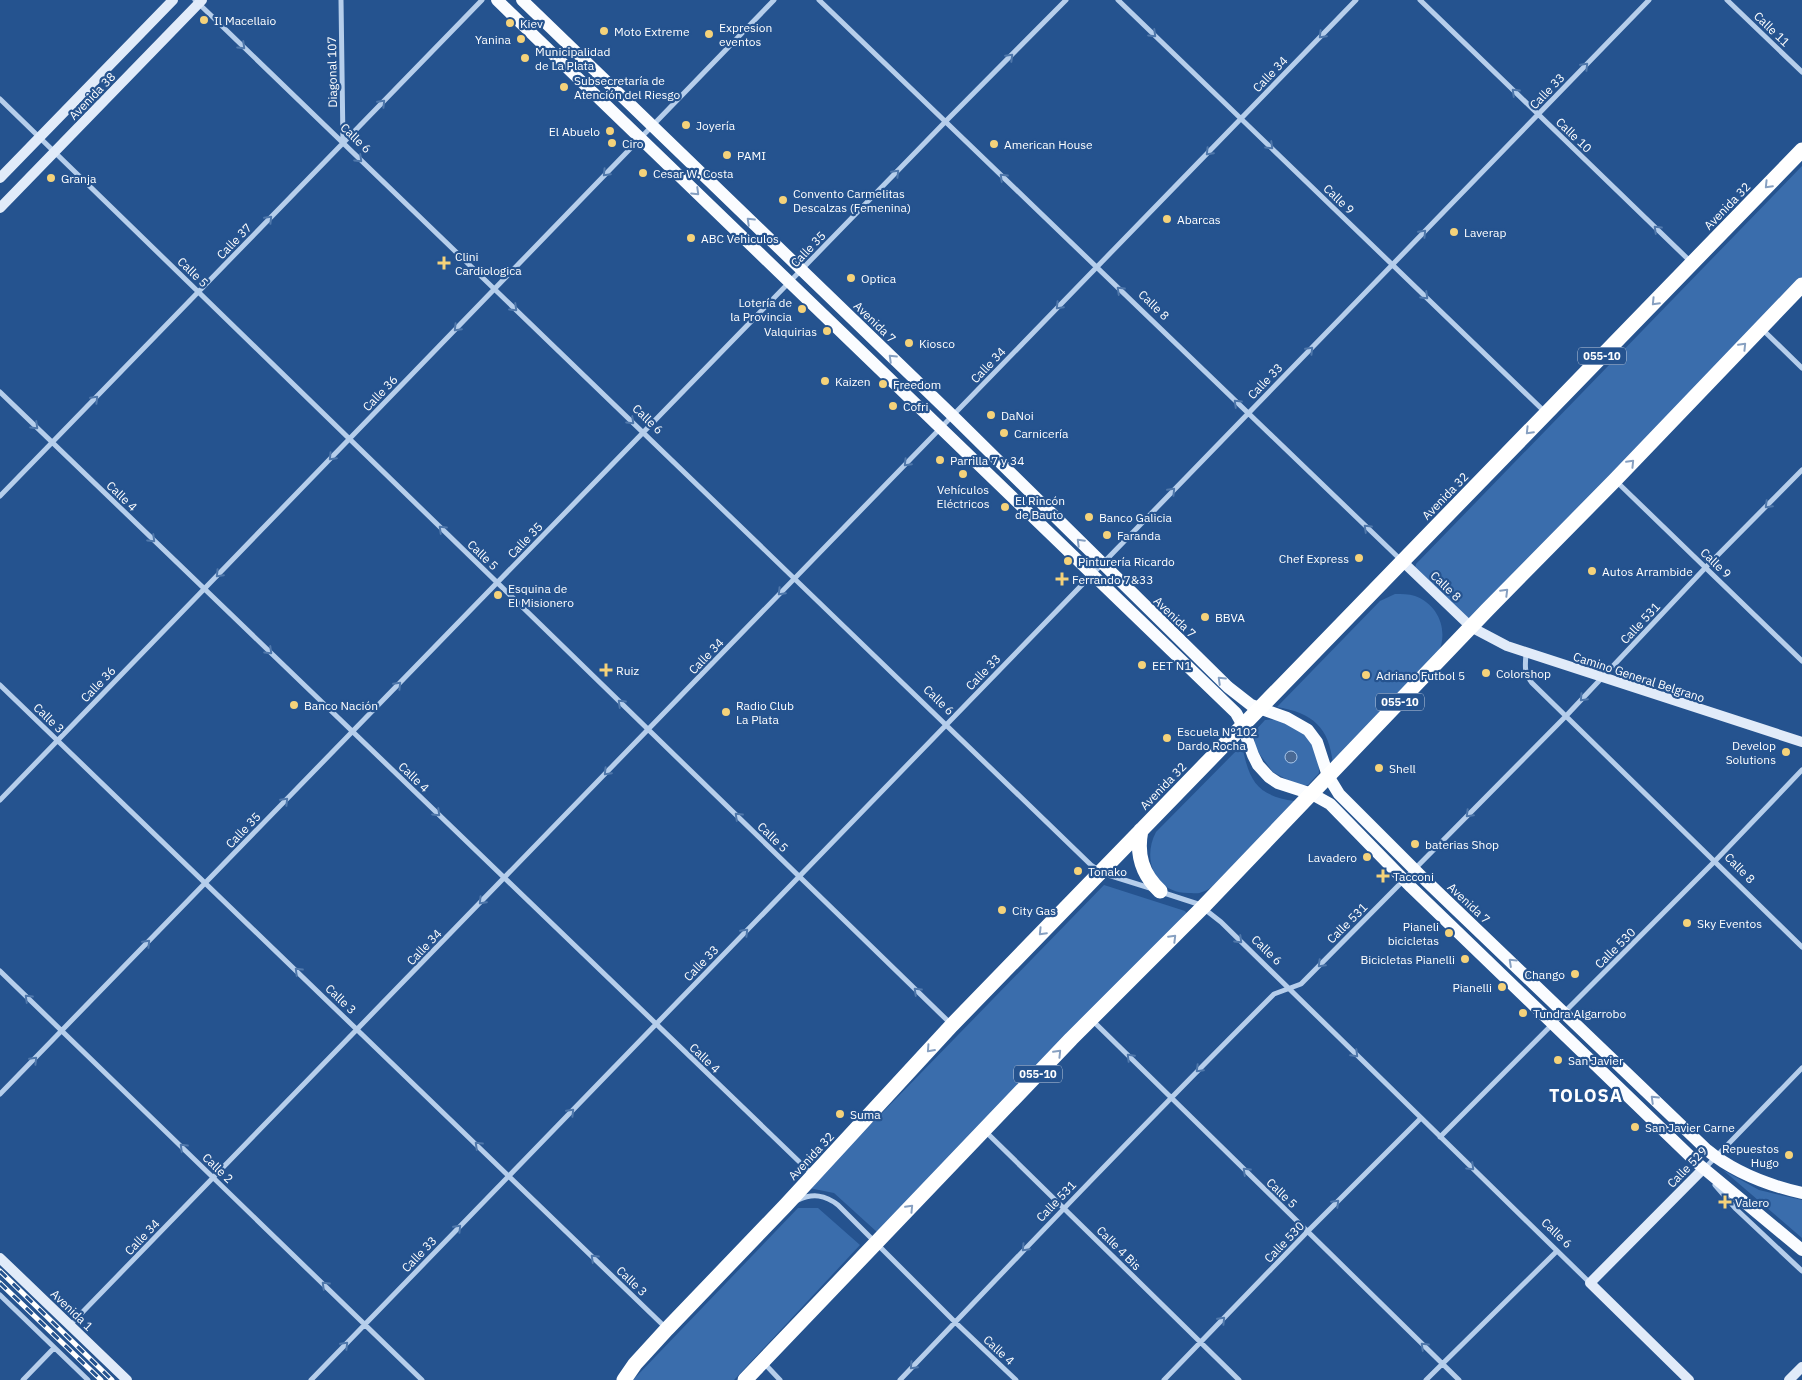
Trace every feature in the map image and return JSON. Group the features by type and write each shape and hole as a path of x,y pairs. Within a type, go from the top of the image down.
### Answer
{"highway":[{"name":"Avenida 32","path":"624,1380 635,1364 667,1329 814,1176 952,1025 1802,150"},
{"name":"055-10","path":"746,1380 1092,1019 1203,907 1802,285"},
{"path":"1141,830 1140,862 1148,878 1160,891"}],"main road":[{"path":"497,0 1236,712 1243,726 1252,755 1269,777 1289,788 1312,794 1330,804 1404,880 1704,1168 1802,1250"},
{"name":"Avenida 7","path":"522,0 953,416 1245,702 1288,718 1308,730 1320,748 1328,776 1339,794 1715,1157 1764,1184 1802,1193"}],"street":[{"name":"Avenida 38","path":"0,178 173,0"},
{"name":"Diagonal 107","path":"341,0 343,143"},
{"name":"Calle 37","path":"0,496 482,0"},
{"name":"Calle 36","path":"0,800 774,0"},
{"name":"Calle 8","path":"819,0 1471,627"},
{"name":"Calle 35","path":"0,1094 789,282 1066,0"},
{"name":"Calle 9","path":"1118,0 1546,413"},
{"name":"Calle 34","path":"70,1326 1356,0"},
{"name":"Calle 10","path":"1420,0 1692,263"},
{"name":"Calle 33","path":"311,1380 1648,0"},
{"name":"Calle 11","path":"1727,0 1802,72"},
{"name":"Avenida 38","path":"0,208 198,1"},
{"name":"Calle 6","path":"198,1 1091,865 1100,872 1117,879 1160,891 1203,907 1221,922 1420,1119 1689,1380"},
{"name":"Calle 5","path":"0,99 952,1025"},
{"path":"1761,328 1802,368"},
{"name":"Calle 4","path":"0,392 814,1176"},
{"name":"Calle 531","path":"900,1380 1170,1097 1274,994 1301,984 1566,716 1706,567 1802,470"},
{"name":"Calle 9","path":"1615,480 1802,661"},
{"name":"Camino General Belgrano","path":"1471,627 1489,638 1526,654 1802,742"},
{"name":"Calle 8","path":"1526,654 1525,672 1527,678 1802,947"},
{"name":"Calle 3","path":"0,685 510,1175 667,1329"},
{"name":"Calle 530","path":"1440,1137 1715,861 1802,770"},
{"name":"Calle 2","path":"0,971 422,1380"},
{"name":"Calle 5","path":"1092,1019 1459,1380"},
{"name":"Calle 529","path":"1590,1283 1802,1068"},
{"name":"Calle 530","path":"1164,1380 1307,1232 1420,1119"},
{"name":"Calle 4 Bis","path":"985,1130 1239,1380"},
{"path":"1704,1168 1710,1179 1736,1209 1802,1271"},
{"name":"Calle 4","path":"786,1205 812,1195 830,1199 1016,1380"},
{"path":"1426,1380 1558,1251"},
{"name":"Avenida 1","path":"0,1258 126,1380"},
{"path":"0,1295 88,1380"},
{"path":"23,1380 54,1348"},
{"path":"762,1362 780,1380"},
{"name":"Avenida 32","path":"617,1380 635,1364"},
{"path":"1789,1380 1802,1367"}],"shaded area":[{"path":"1802,166 1802,278 1472,620 1469,619 1415,568 1416,564"},
{"path":"1395,594 1415,596 1423,600 1436,612 1442,628 1441,645 1438,654 1333,764 1328,740 1317,724 1300,713 1277,707 1380,601"},
{"path":"1282,719 1303,731 1318,750 1319,773 1308,785 1297,785 1273,772 1255,748 1254,732 1265,720"},
{"path":"1242,745 1248,768 1257,785 1263,791 1272,795 1295,801 1213,886 1198,893 1179,892 1169,888 1155,874 1151,864 1150,854 1156,832"},
{"path":"1289,751 1293,751 1297,757 1293,763 1289,763 1285,759 1285,755"},
{"path":"1104,885 1185,911 1187,914 877,1232 834,1193 809,1188"},
{"path":"1723,1170 1759,1190 1802,1200 1802,1238"},
{"path":"798,1208 818,1208 860,1245 734,1380 633,1380"}],"railway":[{"path":"0,1271 112,1380"},
{"path":"0,1283 101,1380"}],"place":[{"name":"Il Macellaio","path":"204,20"},
{"name":"Kiev","path":"510,23"},
{"name":"Moto Extreme","path":"604,31"},
{"name":"Expresion eventos","path":"709,34"},
{"name":"Yanina","path":"521,39"},
{"name":"Municipalidad de La Plata","path":"525,58"},
{"name":"Subsecretaría de Atención del Riesgo","path":"564,87"},
{"name":"Joyería","path":"686,125"},
{"name":"El Abuelo","path":"610,131"},
{"name":"Ciro","path":"612,143"},
{"name":"American House","path":"994,144"},
{"name":"PAMI","path":"727,155"},
{"name":"Cesar W. Costa","path":"643,173"},
{"name":"Granja","path":"51,178"},
{"name":"Convento Carmelitas Descalzas (Femenina)","path":"783,200"},
{"name":"Abarcas","path":"1167,219"},
{"name":"Laverap","path":"1454,232"},
{"name":"ABC Vehiculos","path":"691,238"},
{"name":"Clini Cardiologica","path":"444,263"},
{"name":"Optica","path":"851,278"},
{"name":"Lotería de la Provincia","path":"802,309"},
{"name":"Valquirias","path":"827,331"},
{"name":"Kiosco","path":"909,343"},
{"name":"Kaizen","path":"825,381"},
{"name":"Freedom","path":"883,384"},
{"name":"Cofri","path":"893,406"},
{"name":"DaNoi","path":"991,415"},
{"name":"Carnicería","path":"1004,433"},
{"name":"Parrilla 7 y 34","path":"940,460"},
{"name":"Vehículos Eléctricos","path":"963,474"},
{"name":"El Rincón de Bauto","path":"1005,507"},
{"name":"Banco Galicia","path":"1089,517"},
{"name":"Faranda","path":"1107,535"},
{"name":"Chef Express","path":"1359,558"},
{"name":"Pinturería Ricardo","path":"1068,561"},
{"name":"Autos Arrambide","path":"1592,571"},
{"name":"Ferrando 7&33","path":"1062,579"},
{"name":"Esquina de El Misionero","path":"498,595"},
{"name":"BBVA","path":"1205,617"},
{"name":"EET N1","path":"1142,665"},
{"name":"Ruiz","path":"606,670"},
{"name":"Colorshop","path":"1486,673"},
{"name":"Adriano Futbol 5","path":"1366,675"},
{"name":"Banco Nación","path":"294,705"},
{"name":"Radio Club La Plata","path":"726,712"},
{"name":"Escuela N°102 Dardo Rocha","path":"1167,738"},
{"name":"Develop Solutions","path":"1786,752"},
{"name":"Shell","path":"1379,768"},
{"name":"baterias Shop","path":"1415,844"},
{"name":"Lavadero","path":"1367,857"},
{"name":"Tonako","path":"1078,871"},
{"name":"Tacconi","path":"1383,876"},
{"name":"City Gas","path":"1002,910"},
{"name":"Sky Eventos","path":"1687,923"},
{"name":"Pianeli bicicletas","path":"1449,933"},
{"name":"Bicicletas Pianelli","path":"1465,959"},
{"name":"Chango","path":"1575,974"},
{"name":"Pianelli","path":"1502,987"},
{"name":"Tundra Algarrobo","path":"1523,1013"},
{"name":"San Javier","path":"1558,1060"},
{"name":"Suma","path":"840,1114"},
{"name":"San Javier Carne","path":"1635,1127"},
{"name":"Repuestos Hugo","path":"1789,1155"},
{"name":"Valero","path":"1725,1202"}],"district":[{"name":"TOLOSA","path":"1586,1095"}]}
